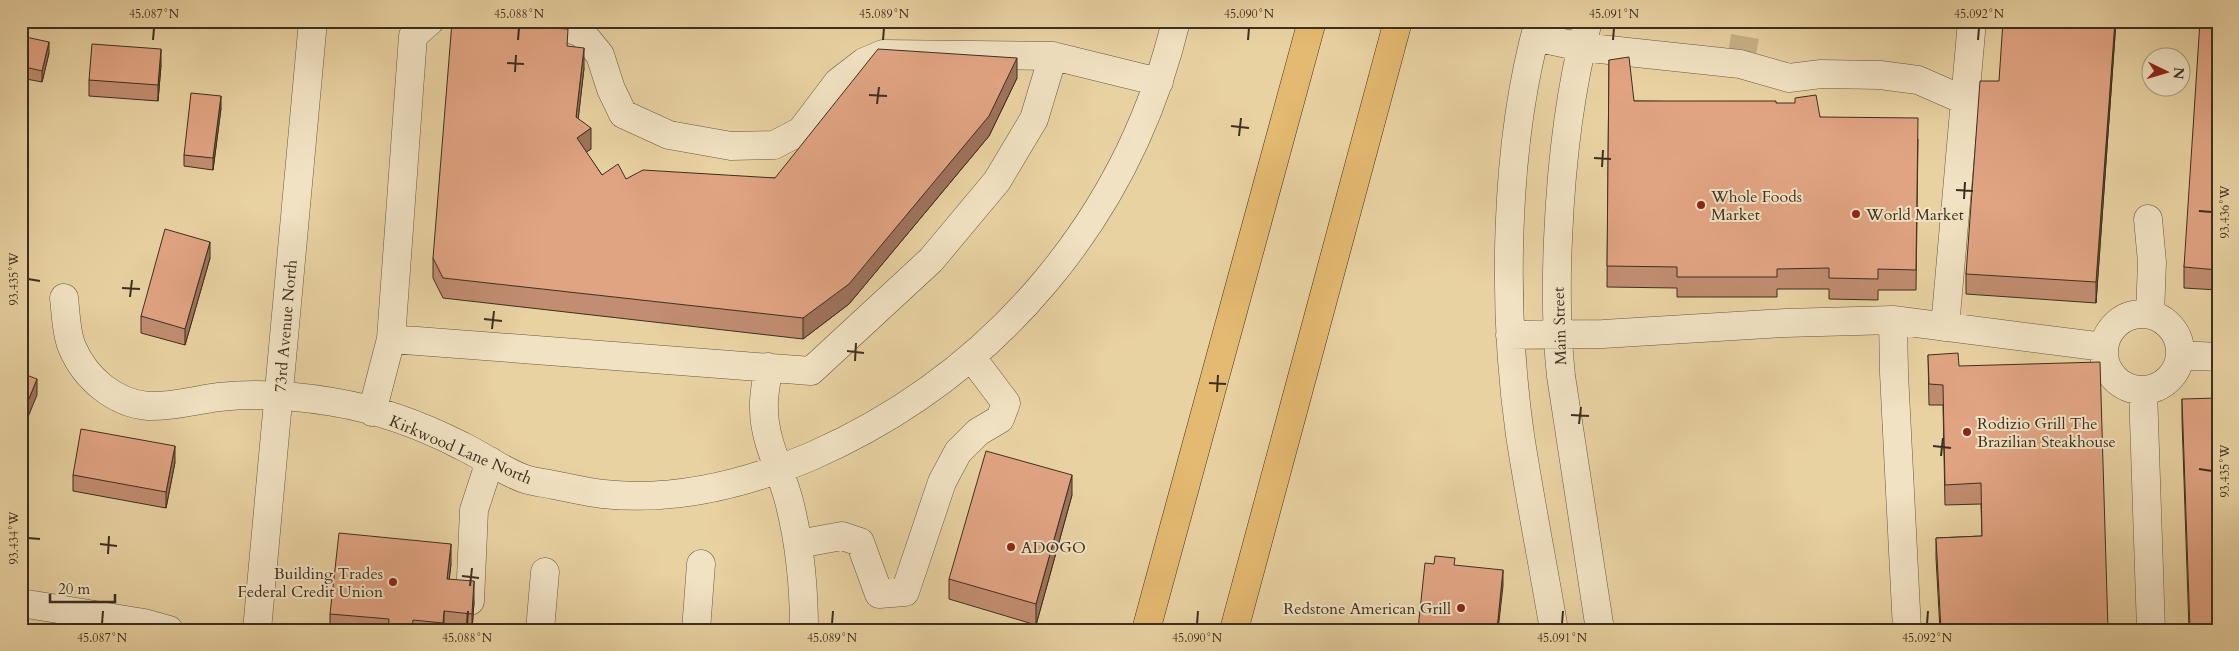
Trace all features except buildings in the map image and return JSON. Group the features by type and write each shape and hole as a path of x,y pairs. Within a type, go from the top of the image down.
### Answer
{"highway":[{"path":"1146,630 1312,21"},
{"path":"1234,630 1398,21"}],"street":[{"name":"73rd Avenue North","path":"257,630 313,21"},
{"path":"372,412 391,340 413,36 430,21"},
{"path":"545,21 582,33 600,55 610,89 623,114 669,135 731,146 774,145 802,130 838,82 864,62 883,54 1053,56 1159,82"},
{"name":"Kirkwood Lane North","path":"64,298 71,344 81,363 96,382 120,399 146,406 173,405 220,397 279,397 335,402 372,412 458,444 526,480 601,494 639,496 716,488 779,470 850,439 914,401 972,358 1030,300 1076,241 1119,174 1159,82 1176,21"},
{"name":"Main Street","path":"1588,21 1581,48 1566,134 1560,184 1556,335 1600,630"},
{"path":"1945,327 1972,21"},
{"path":"1554,630 1520,434 1510,336 1510,234 1516,136 1537,29 1581,48 1740,64 1789,78 1822,74 1880,75 1918,80 1966,101"},
{"path":"391,340 812,370 931,260 997,181 1034,119 1053,56"},
{"path":"2148,219 2152,262 2150,315"},
{"path":"2130,315 2150,315 2165,321 2174,330 2179,342 2180,354 2172,375 2164,383 2154,388 2143,390 2124,385 2109,372 2104,360 2104,347 2112,327 2120,320 2130,315"},
{"path":"1510,336 1828,321 1894,320 2104,347"},
{"path":"1894,320 1894,373 1907,630"},
{"path":"2180,354 2218,357"},
{"path":"798,544 842,536 860,542 880,594 905,592 942,482 958,452 978,432 1000,419 1006,403 972,358"},
{"path":"768,367 764,409 768,441 788,500 798,544 804,588 804,630"},
{"path":"2143,390 2151,630"},
{"path":"470,601 474,510 490,461"},
{"path":"696,630 701,564"},
{"path":"540,630 545,572"},
{"path":"21,603 144,623 169,630"}],"tunnel":[{"path":"1740,64 1748,21"}],"place":[{"name":"Whole Foods Market","path":"1701,205"},
{"name":"World Market","path":"1856,214"},
{"name":"Rodizio Grill The Brazilian Steakhouse","path":"1967,432"},
{"name":"ADOGO","path":"1011,547"},
{"name":"Building Trades Federal Credit Union","path":"393,582"},
{"name":"Redstone American Grill","path":"1461,608"}]}
